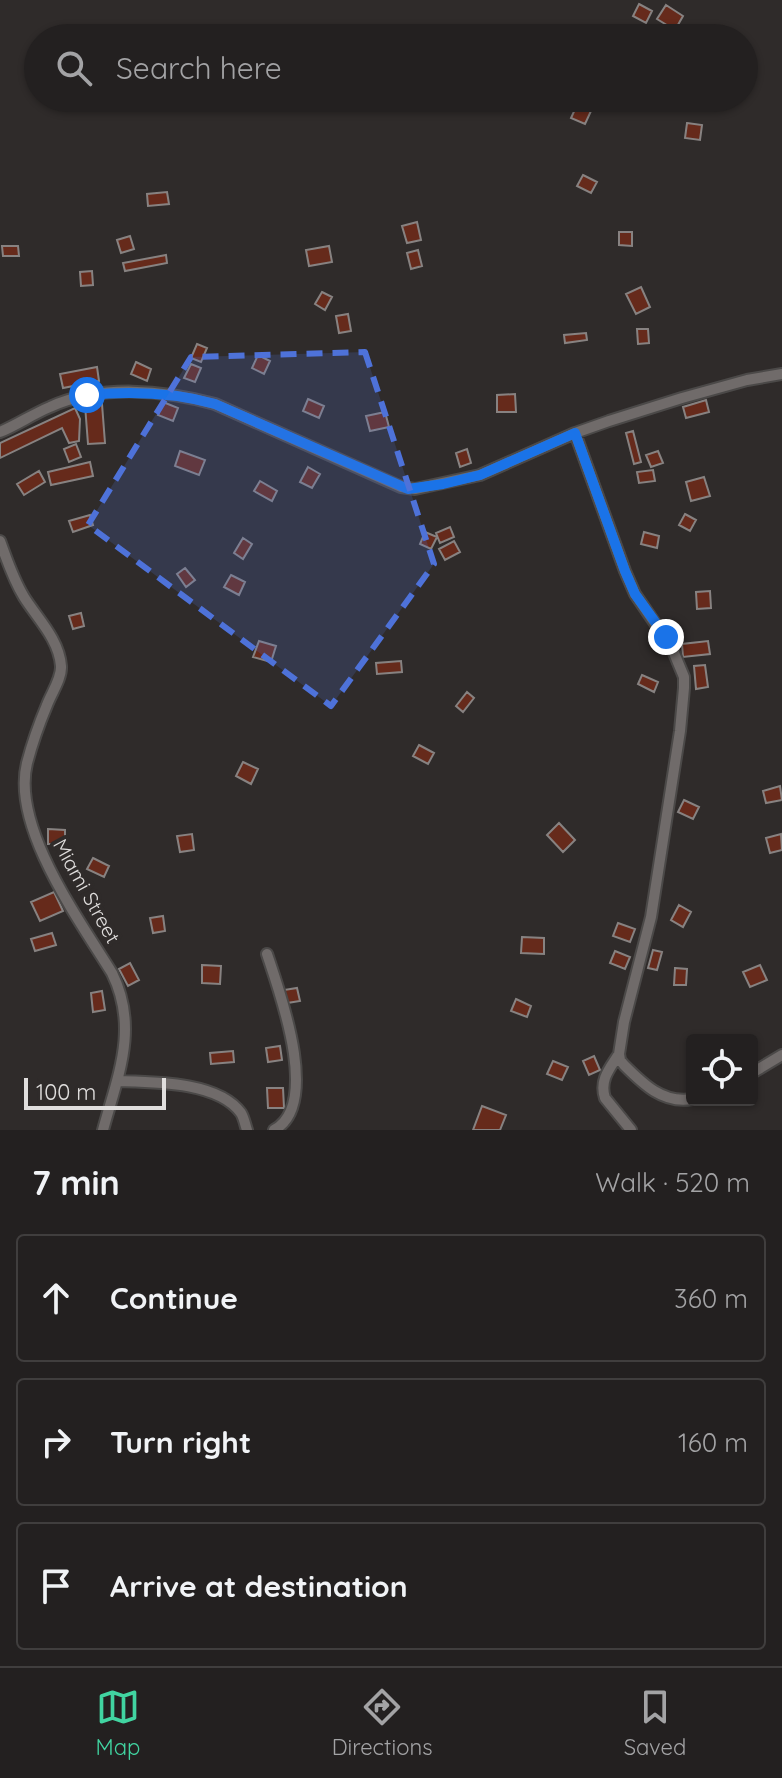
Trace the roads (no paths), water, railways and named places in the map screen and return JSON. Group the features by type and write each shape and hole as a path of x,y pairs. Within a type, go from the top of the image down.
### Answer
{"street":[{"path":"0,432 52,406 87,395 124,392 183,396 215,404 408,489 480,475 575,433 682,398 782,374"},
{"path":"575,433 635,594 672,648 681,669 684,688 671,796 651,917 624,1022 619,1054 624,1065 653,1092 686,1100"},
{"name":"Miami Street","path":"0,541 20,589 55,645 61,665 27,765 27,805 31,821 51,872 118,985 126,1013 117,1081 103,1130"},
{"path":"267,954 288,1020 295,1061 294,1106 286,1121 274,1130"},
{"path":"619,1054 605,1074 603,1092 631,1130"},
{"path":"758,1069 782,1055"},
{"path":"117,1081 164,1083 220,1096 243,1115 247,1130"}]}
